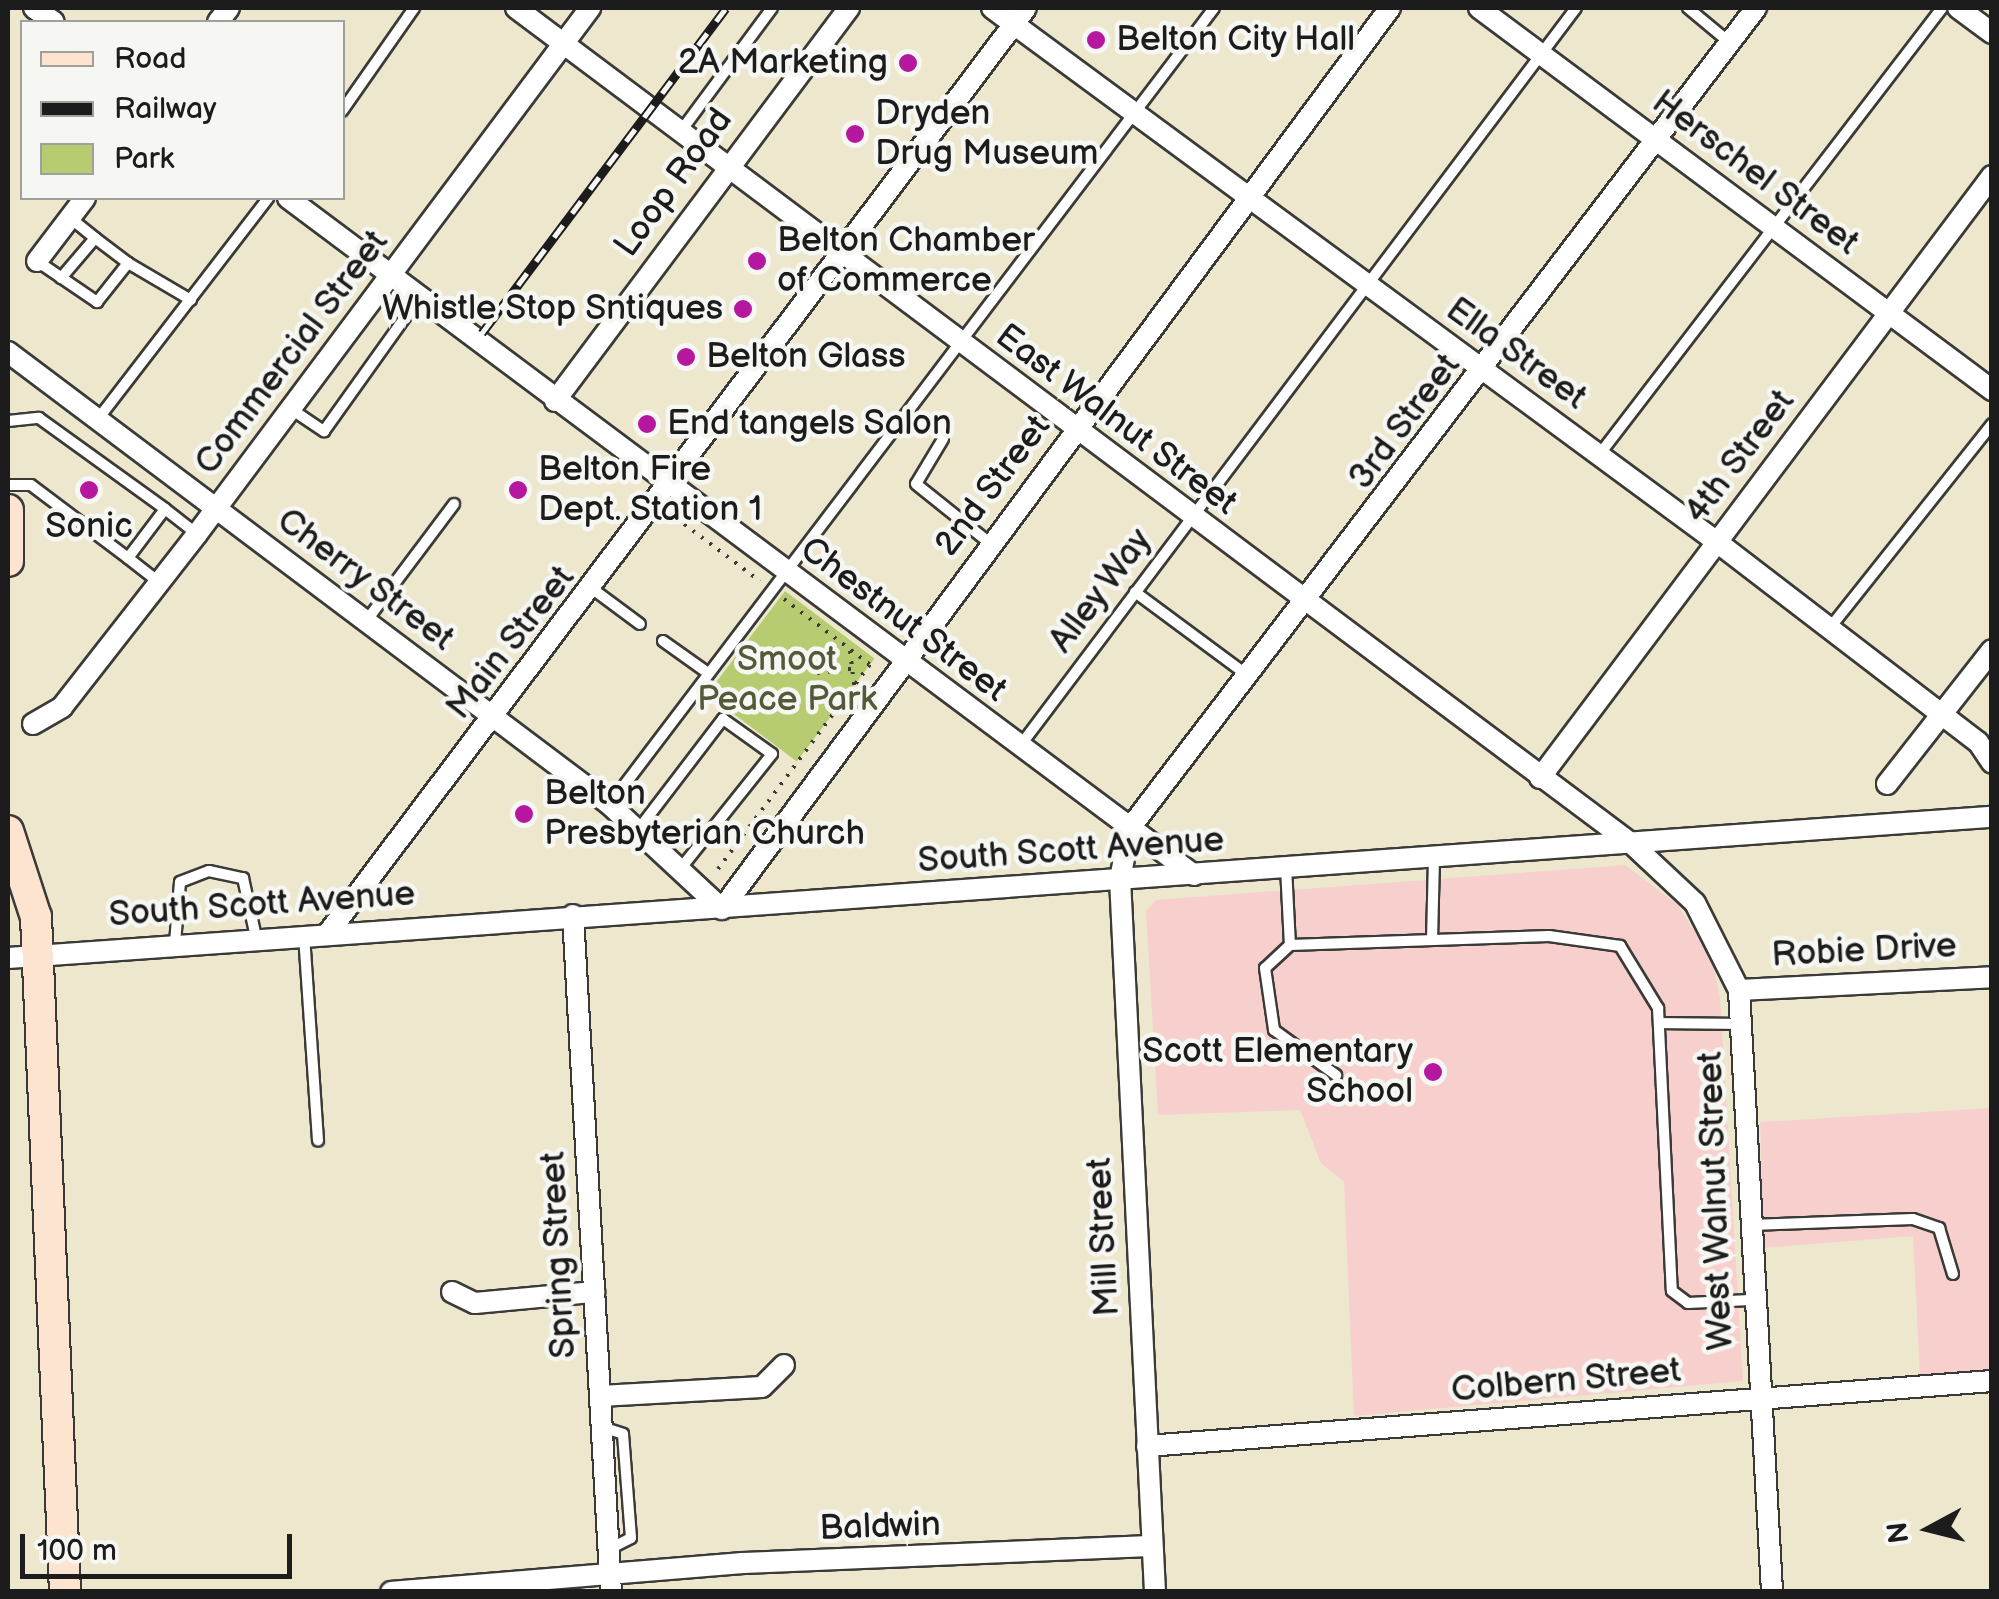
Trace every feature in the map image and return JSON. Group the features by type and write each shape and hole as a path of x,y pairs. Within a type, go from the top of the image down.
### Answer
{"main road":[{"path":"8,510 8,560"},
{"path":"8,831 28,882 21,957 65,1592"}],"street":[{"name":"East Walnut Street","path":"516,8 844,258 1632,844"},
{"name":"Commercial Street","path":"33,724 62,707 197,534 590,8"},
{"name":"Loop Road","path":"555,401 725,166 849,8"},
{"name":"Ella Street","path":"992,8 1020,16 1133,112 1716,542 1992,763"},
{"name":"2nd Street","path":"722,909 901,660 1390,8"},
{"name":"Herschel Street","path":"1479,8 1992,390"},
{"name":"3rd Street","path":"1120,879 1130,828 1308,604 1756,8"},
{"path":"1958,8 1992,34"},
{"name":"Main Street","path":"330,932 594,590 1020,16"},
{"name":"4th Street","path":"1540,778 1992,176"},
{"path":"37,261 84,200"},
{"name":"Chestnut Street","path":"291,200 901,660 1194,875"},
{"name":"Cherry Street","path":"8,352 609,804 722,909"},
{"path":"1887,784 1992,650"},
{"name":"South Scott Avenue","path":"21,957 256,937 722,909 1992,816"},
{"name":"West Walnut Street","path":"1632,844 1695,903 1739,990 1750,1300 1772,1592"},
{"name":"Mill Street","path":"1120,879 1155,1592"},
{"name":"Spring Street","path":"573,915 611,1584"},
{"name":"Robie Drive","path":"1739,990 1992,978"},
{"path":"452,1292 475,1303 594,1292"},
{"path":"600,1396 762,1387 784,1366"},
{"name":"Colbern Street","path":"1146,1446 1992,1380"},
{"name":"Baldwin","path":"391,1592 611,1584 1152,1546"}],"lane":[{"path":"345,106 414,8"},
{"path":"680,132 772,8"},
{"path":"609,804 1214,8"},
{"name":"Alley Way","path":"1020,747 1365,283 1576,8"},
{"path":"1688,8 1730,43"},
{"path":"1599,455 1942,8"},
{"path":"98,419 266,200"},
{"path":"70,218 128,263 191,300"},
{"path":"62,278 95,238"},
{"path":"37,261 96,302 128,263"},
{"path":"291,409 324,430 420,298"},
{"path":"8,420 39,418 197,534"},
{"path":"1828,630 1992,424"},
{"path":"943,439 916,484 991,544"},
{"path":"8,484 31,485 159,582"},
{"path":"367,620 454,504"},
{"path":"128,558 164,509"},
{"path":"594,590 640,624"},
{"path":"1135,592 1250,677"},
{"path":"663,642 708,674"},
{"path":"638,830 723,718 772,754 681,868"},
{"path":"1432,940 1434,855"},
{"path":"1286,867 1290,945"},
{"path":"175,943 180,882 209,871 243,878 256,937"},
{"path":"304,934 318,1141"},
{"path":"1336,1075 1274,1030 1265,968 1290,945 1548,936 1620,946 1659,1023 1672,1291 1688,1304 1750,1300"},
{"path":"1659,1023 1741,1024"},
{"path":"1746,1225 1913,1219 1940,1228 1952,1274"}],"path":[{"path":"850,649 854,686"},
{"path":"718,869 874,659"},
{"path":"817,673 852,670"}],"shaded area":[{"path":"1625,865 1677,904 1712,959 1720,997 1743,1381 1354,1416 1344,1182 1321,1163 1300,1110 1158,1115 1146,911 1156,900"},
{"path":"1991,1108 1991,1371 1920,1376 1913,1236 1764,1248 1760,1122"}],"green space":[{"name":"Smoot Peace Park","path":"785,591 874,658 797,761 707,694"}],"railway":[{"path":"482,333 726,8"}],"place":[{"name":"Belton City Hall","path":"1096,40"},
{"name":"2A Marketing","path":"908,63"},
{"name":"Dryden Drug Museum","path":"855,134"},
{"name":"Belton Chamber of Commerce","path":"757,261"},
{"name":"Whistle Stop Sntiques","path":"743,309"},
{"name":"Belton Glass","path":"686,357"},
{"name":"End tangels Salon","path":"647,424"},
{"name":"Sonic","path":"89,490"},
{"name":"Belton Fire Dept. Station 1","path":"518,490"},
{"name":"Belton Presbyterian Church","path":"524,814"},
{"name":"Scott Elementary School","path":"1433,1072"}]}
